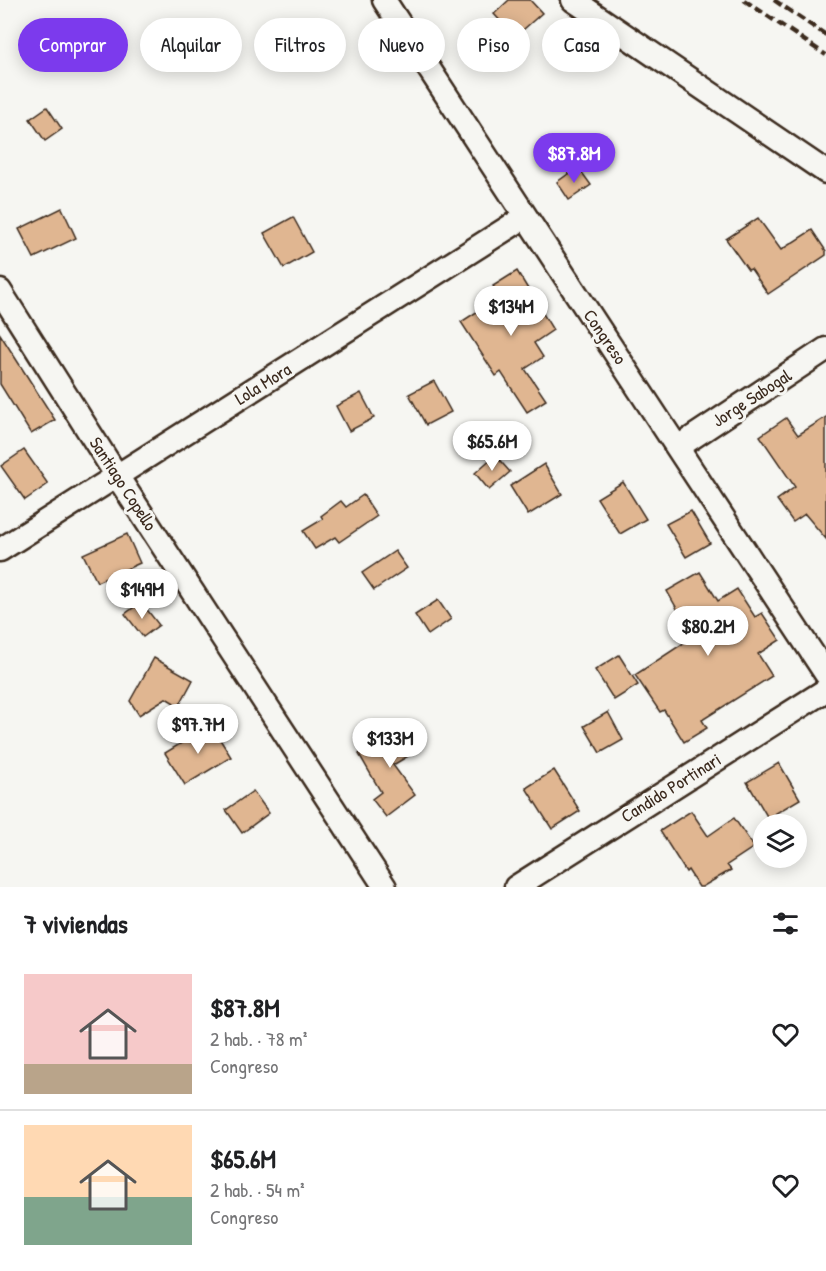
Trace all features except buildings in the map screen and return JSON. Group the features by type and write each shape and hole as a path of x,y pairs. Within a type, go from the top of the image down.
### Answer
{"street":[{"name":"Congreso","path":"384,0 826,674"},
{"path":"573,0 826,172"},
{"name":"Lola Mora","path":"0,549 525,217"},
{"name":"Santiago Copello","path":"0,291 117,476 385,887"},
{"name":"Jorge Sabogal","path":"678,447 826,350"},
{"name":"Candido Portinari","path":"516,887 826,690"}],"railway":[{"path":"744,0 826,55"},
{"path":"774,0 826,35"}]}
